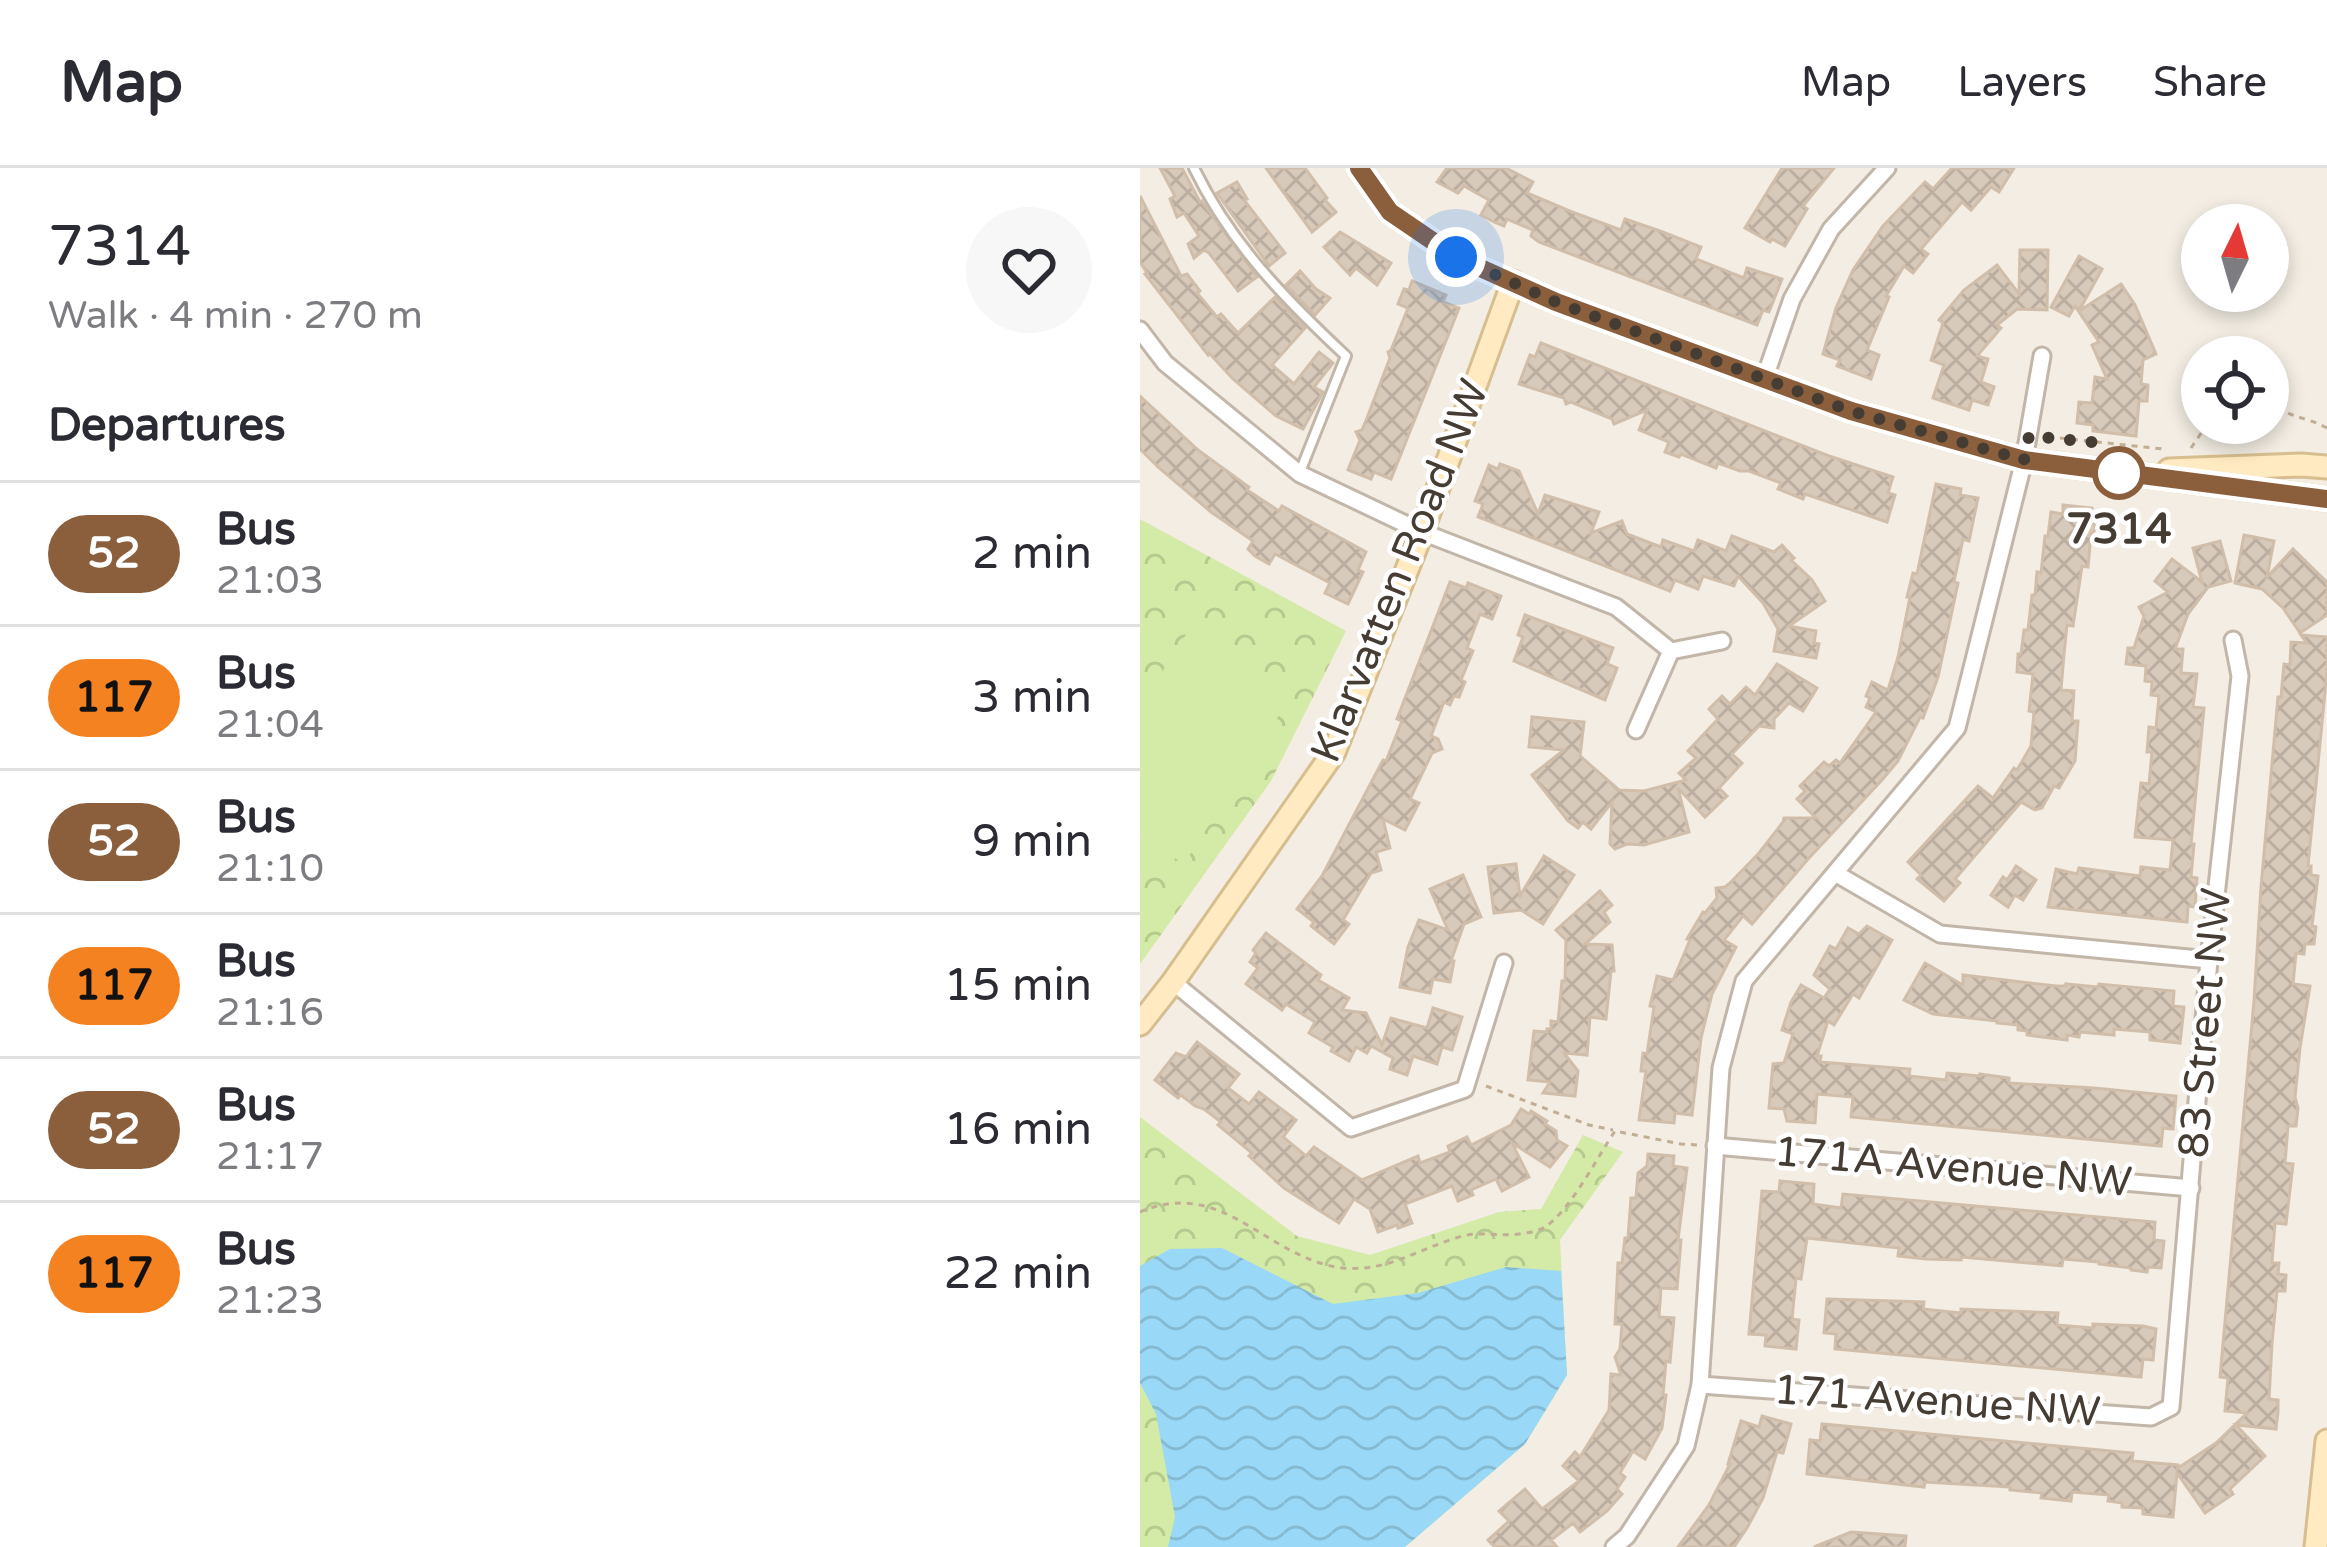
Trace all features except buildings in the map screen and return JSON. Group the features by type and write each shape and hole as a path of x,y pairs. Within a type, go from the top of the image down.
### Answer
{"street":[{"path":"1359,168 1390,212 1456,257 1556,302 1851,411 2024,460 2327,499"},
{"path":"1764,380 1792,299 1831,229 1886,168"},
{"name":"Klarvatten Road NW","path":"1140,1024 1334,752 1422,532 1513,282"},
{"path":"1140,330 1165,363 1300,474 1422,532 1616,607 1671,651 1722,641"},
{"path":"1614,1547 1627,1536 1686,1446 1700,1384 1720,1068 1744,981 1957,728 2024,460 2042,356"},
{"path":"2114,473 2301,464 2327,467"},
{"name":"83 Street NW","path":"2171,1407 2209,960 2240,676 2233,640"},
{"path":"1636,730 1671,651"},
{"path":"1835,873 1940,934 2209,960"},
{"path":"1173,982 1351,1128 1465,1090 1504,963"},
{"name":"171A Avenue NW","path":"1715,1145 2191,1188"},
{"name":"171 Avenue NW","path":"1700,1384 2151,1417 2171,1407"},
{"path":"2316,1547 2327,1441"}],"lane":[{"path":"1194,168 1208,198 1252,261 1346,356 1300,474"}],"path":[{"path":"2289,414 2327,428"},
{"path":"2029,436 2177,450"},
{"path":"2190,449 2193,444"},
{"path":"1468,1079 1589,1125 1681,1144 1715,1145"},
{"path":"1140,1212 1188,1202 1214,1207 1316,1262 1345,1268 1390,1265 1457,1237 1483,1232 1515,1235 1543,1228 1563,1210 1615,1131"}],"green space":[{"path":"1140,519 1346,631 1271,781 1140,964"},
{"path":"1187,633 1290,698 1184,864 1140,835 1140,706"},
{"path":"1140,1117 1297,1236 1370,1255 1499,1212 1541,1209 1583,1135 1623,1152 1560,1240 1567,1375 1525,1444 1405,1547 1140,1547"}],"water":[{"path":"1222,1248 1333,1304 1418,1293 1506,1267 1561,1271 1567,1375 1525,1444 1405,1547 1168,1547 1175,1517 1156,1414 1140,1383 1140,1266 1170,1249"}],"bus line":[{"name":"52","path":"1359,168 1390,212 1456,257 1556,302 1851,411 2024,460 2327,499"}],"place":[{"name":"7314","path":"2119,473"}],"route":[{"path":"1456,257 1556,302 1851,411 2024,460 2029,436 2092,442 2119,473"}]}
